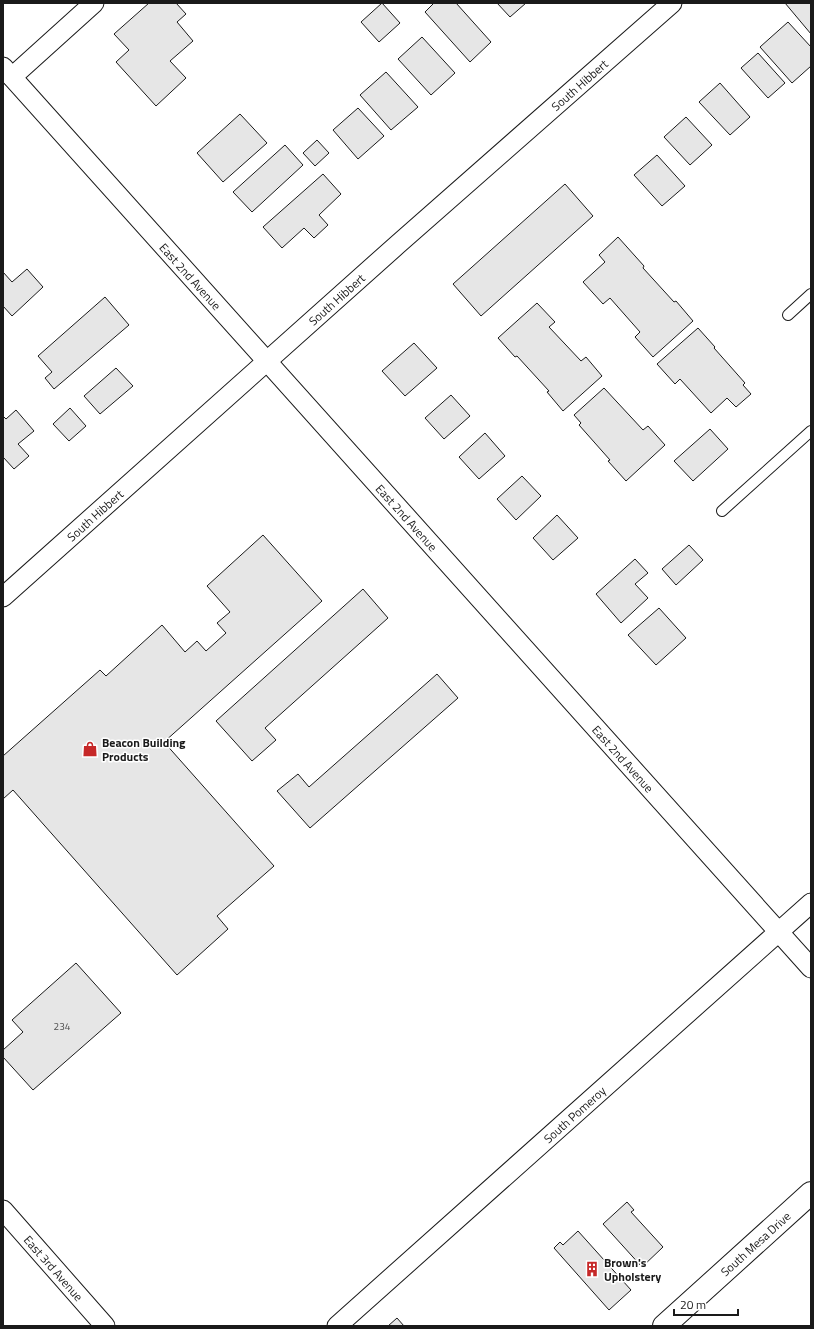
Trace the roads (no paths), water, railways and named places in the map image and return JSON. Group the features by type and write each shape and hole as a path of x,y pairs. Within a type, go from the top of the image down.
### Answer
{"main road":[{"name":"South Mesa Drive","path":"664,1326 811,1193"}],"street":[{"path":"8,72 94,3"},
{"name":"South Hibbert","path":"3,597 397,245 672,3"},
{"name":"East 2nd Avenue","path":"8,72 811,968"},
{"name":"South Pomeroy","path":"337,1326 811,903"},
{"name":"East 3rd Avenue","path":"3,1210 105,1326"}],"lane":[{"path":"788,315 811,294"},
{"path":"722,511 811,430"}],"place":[{"name":"Beacon Building Products","path":"90,749"},
{"name":"Brown's Upholstery","path":"592,1269"}]}
